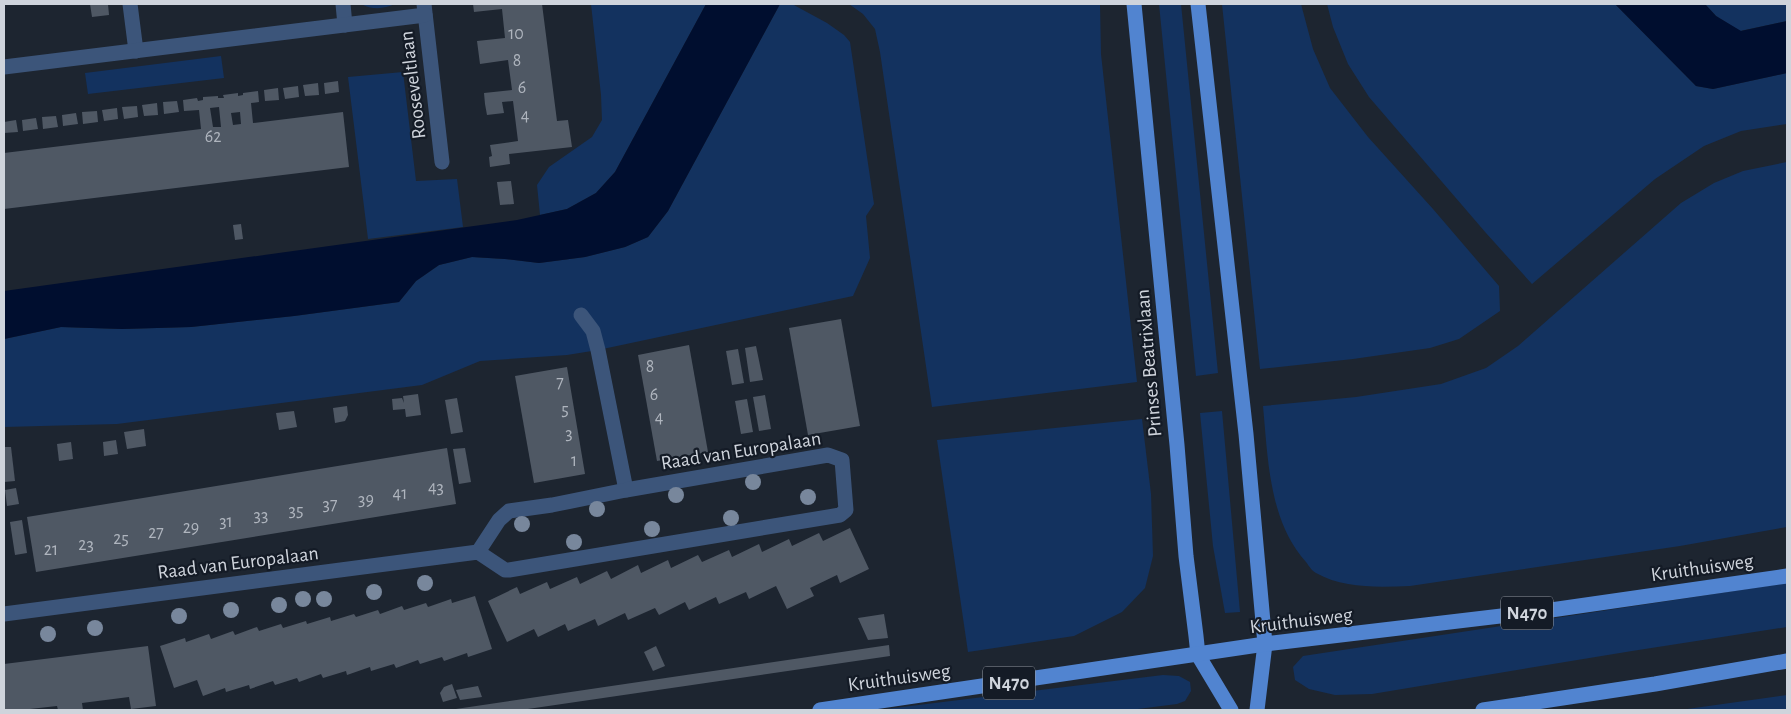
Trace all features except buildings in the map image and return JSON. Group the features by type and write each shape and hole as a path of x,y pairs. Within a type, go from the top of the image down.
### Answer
{"main road":[{"name":"Prinses Beatrixlaan","path":"1134,4 1186,556 1198,655 1231,710"},
{"path":"1198,4 1245,424 1265,644 1257,710"},
{"name":"Kruithuisweg","path":"820,710 1265,644 1541,611 1787,576"},
{"path":"1484,710 1655,684 1787,661"}],"street":[{"path":"130,4 136,51"},
{"path":"342,4 345,25"},
{"path":"4,67 345,25 425,10"},
{"name":"Rooseveltlaan","path":"425,10 442,162"},
{"path":"581,315 593,331 598,350 626,490"},
{"name":"Raad van Europalaan","path":"4,614 478,552 505,570 840,515 846,510 842,460 828,455 626,490 552,505 509,511 499,520 478,552"}],"shaded area":[{"path":"361,4 395,4 378,8"},
{"path":"591,4 706,4 615,172 596,193 567,209 540,215 537,185 549,167 592,137 602,120"},
{"path":"706,4 780,4 668,211 648,237 625,247 585,257 539,263 472,257 439,265 416,281 399,302 191,327 122,329 61,327 4,339 4,291 517,220 567,209 596,193 615,172"},
{"path":"780,4 792,4 827,23 844,35 850,42 874,204 866,216 870,258 853,296 598,350 567,355 480,361 422,385 117,424 4,427 4,339 61,327 122,329 191,327 399,302 416,281 439,265 472,257 539,263 585,257 625,247 648,237 668,211"},
{"path":"849,4 1100,4 1101,54 1137,382 932,407 880,52 875,29 863,14"},
{"path":"1159,4 1181,4 1218,373 1196,376"},
{"path":"1222,4 1301,4 1313,49 1330,88 1368,137 1499,286 1500,311 1459,339 1430,348 1260,369"},
{"path":"1327,4 1615,4 1696,86 1713,89 1787,73 1787,124 1741,131 1704,146 1655,179 1532,284 1369,97 1348,64 1333,27"},
{"path":"1615,4 1705,4 1716,16 1741,31 1787,21 1787,73 1713,89 1696,86"},
{"path":"1705,4 1787,4 1787,21 1740,31 1716,16"},
{"path":"221,56 224,78 88,94 85,73"},
{"path":"403,72 416,181 457,179 463,227 368,239 348,77"},
{"path":"1787,162 1787,527 1680,546 1410,586 1374,587 1338,582 1315,572 1311,568 1294,546 1284,528 1277,509 1269,468 1263,406 1356,397 1441,384 1486,368 1518,346 1681,203 1714,183 1743,171"},
{"path":"1222,411 1240,612 1225,613 1213,546 1200,413"},
{"path":"1142,419 1151,494 1153,556 1145,588 1122,612 1074,636 968,652 937,440"},
{"path":"1787,583 1787,627 1372,694 1335,695 1309,689 1295,680 1293,667 1303,656"},
{"path":"1163,675 1179,676 1190,682 1191,691 1185,701 1177,704 1130,710 878,710"},
{"path":"1787,695 1787,710 1680,710"}]}
